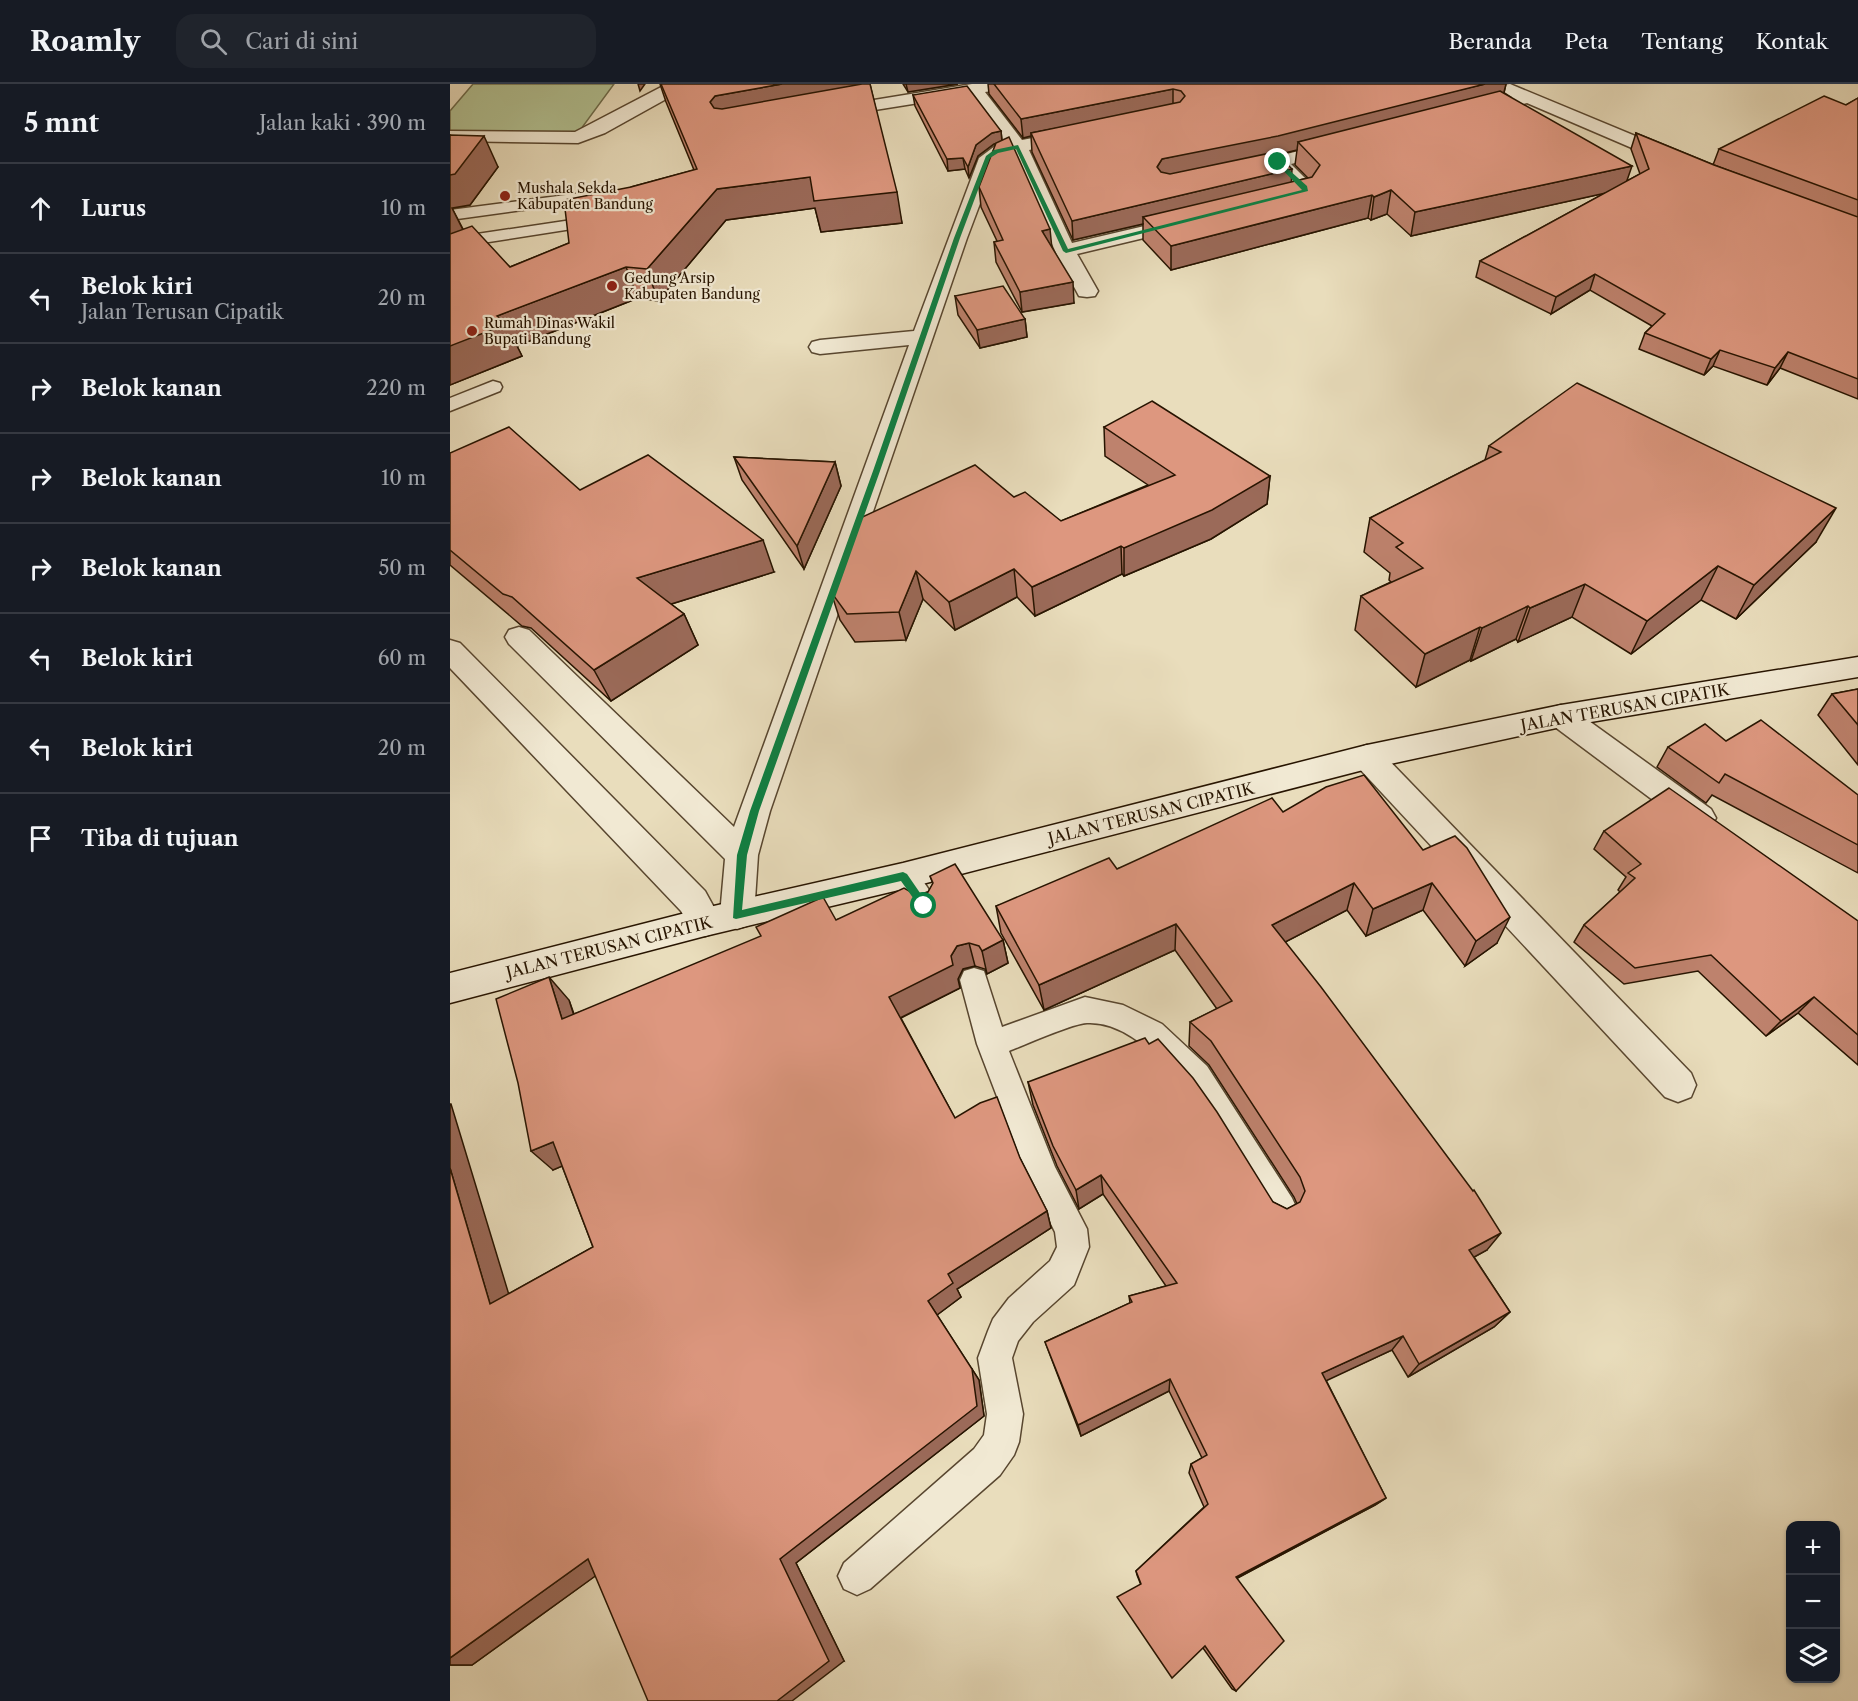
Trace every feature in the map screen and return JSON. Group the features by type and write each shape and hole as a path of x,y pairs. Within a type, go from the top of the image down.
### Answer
{"street":[{"path":"450,136 578,138 599,129 680,84"},
{"path":"815,115 1005,84"},
{"path":"1499,84 1527,98 1696,167"},
{"path":"973,89 1018,147 1087,291"},
{"path":"1459,115 1527,98"},
{"path":"450,650 693,901 721,919 754,811 804,667 957,238 988,158 996,152 1096,131"},
{"path":"1256,166 1357,142"},
{"path":"1257,205 1305,191 1305,188 1278,162"},
{"path":"1066,251 1201,218"},
{"path":"820,347 922,337"},
{"path":"519,637 742,855"},
{"name":"JALAN TERUSAN CIPATIK","path":"450,988 721,919 903,876 1367,757 1561,716 1858,667"},
{"path":"1561,716 1722,833"},
{"path":"1367,757 1678,1085"}],"lane":[{"path":"450,214 589,197"},
{"path":"450,243 585,224"},
{"path":"450,405 493,387"},
{"path":"903,876 924,906"},
{"path":"857,1576 987,1462 1001,1442 1005,1414 995,1358 1005,1331 1021,1310 1062,1273 1073,1247 1071,1229 1043,1175 992,1044 974,980"},
{"path":"992,1044 1085,1010 1123,1018 1152,1033 1196,1076 1281,1209"}],"green space":[{"path":"473,84 614,84 578,133 450,131 450,111"}],"building":[{"path":"661,84 782,84 715,96 710,102 714,108 722,109 870,84 897,192 814,201 810,177 717,189 647,269 626,267 497,316 507,324 450,346 450,234 472,226 510,267 569,243 564,200 631,187 697,169"},
{"path":"994,84 1485,84 1278,136 1162,159 1157,167 1161,172 1170,174 1275,152 1292,169 1072,221 1031,133 1180,102 1185,96 1181,91 1173,89 1021,119"},
{"path":"967,86 1001,131 992,133 976,145 968,167 963,158 947,159 913,95"},
{"path":"1500,91 1632,166 1415,212 1391,190 1374,197 1372,195 1171,246 1143,217 1312,177 1320,165 1298,142"},
{"path":"1824,96 1846,105 1858,98 1858,200 1719,149"},
{"path":"1636,133 1714,165 1858,217 1858,379 1788,352 1775,368 1720,350 1711,359 1645,333 1665,314 1595,274 1556,297 1480,261 1649,169"},
{"path":"450,135 484,136 455,174 450,175"},
{"path":"1009,137 1050,229 1042,231 1073,282 1020,292 994,242 1003,240 979,187 996,143"},
{"path":"1003,286 1025,319 977,330 955,296"},
{"path":"1577,383 1836,508 1754,585 1718,566 1647,621 1585,584 1480,627 1425,654 1361,596 1423,568 1396,547 1403,543 1370,518 1501,452 1489,446"},
{"path":"1152,401 1270,476 1212,510 1124,548 1121,546 1032,587 1014,569 949,602 916,571 899,612 847,614 831,592 858,519 975,465 1014,497 1025,492 1061,521 1175,475 1104,427"},
{"path":"509,427 580,490 648,455 763,540 637,578 684,614 594,670 512,597 503,594 450,550 450,453"},
{"path":"734,457 835,462 797,546"},
{"path":"1858,689 1858,725 1832,694"},
{"path":"1761,720 1858,795 1858,845 1725,774 1719,783 1668,747 1705,724 1726,741"},
{"path":"1364,775 1423,850 1455,836 1467,848 1510,917 1476,941 1432,883 1373,909 1354,883 1272,925 1474,1190 1501,1233 1469,1250 1510,1312 1419,1364 1403,1336 1322,1373 1386,1498 1236,1577 1284,1641 1236,1691 1205,1646 1172,1678 1117,1597 1141,1584 1136,1571 1208,1504 1191,1464 1207,1455 1170,1379 1078,1425 1045,1342 1132,1302 1129,1296 1177,1283 1101,1175 1076,1190 1053,1146 1028,1082 1145,1038 1149,1044 1158,1039 1193,1078 1217,1112 1273,1202 1287,1209 1300,1202 1305,1191 1300,1177 1211,1041 1190,1022 1232,1001 1176,924 1039,985 996,906 1109,858 1117,869 1272,798 1283,812 1326,787"},
{"path":"1669,788 1858,921 1858,1035 1814,997 1781,1021 1711,955 1635,968 1584,925 1635,878 1628,873 1641,864 1604,831"},
{"path":"955,864 1003,940 982,951 979,946 969,943 957,946 951,956 953,965 889,997 955,1118 980,1103 997,1097 1020,1158 1047,1211 948,1274 953,1283 928,1301 972,1369 977,1406 780,1559 829,1661 777,1701 648,1701 588,1559 450,1658 450,1168 490,1304 593,1247 553,1142 531,1151 518,1083 496,999 549,977 562,1019 761,936 756,927 823,897 836,920 904,888 916,895 928,892 933,883 930,876"}],"place":[{"name":"Mushala Sekda Kabupaten Bandung","path":"505,196"},
{"name":"Gedung Arsip Kabupaten Bandung","path":"612,286"},
{"name":"Rumah Dinas Wakil Bupati Bandung","path":"472,331"}],"route":[{"path":"924,906 903,876 736,915 742,855 754,811 957,238 988,158 996,152 1018,147 1066,251 1302,194 1305,188 1278,162"}]}
